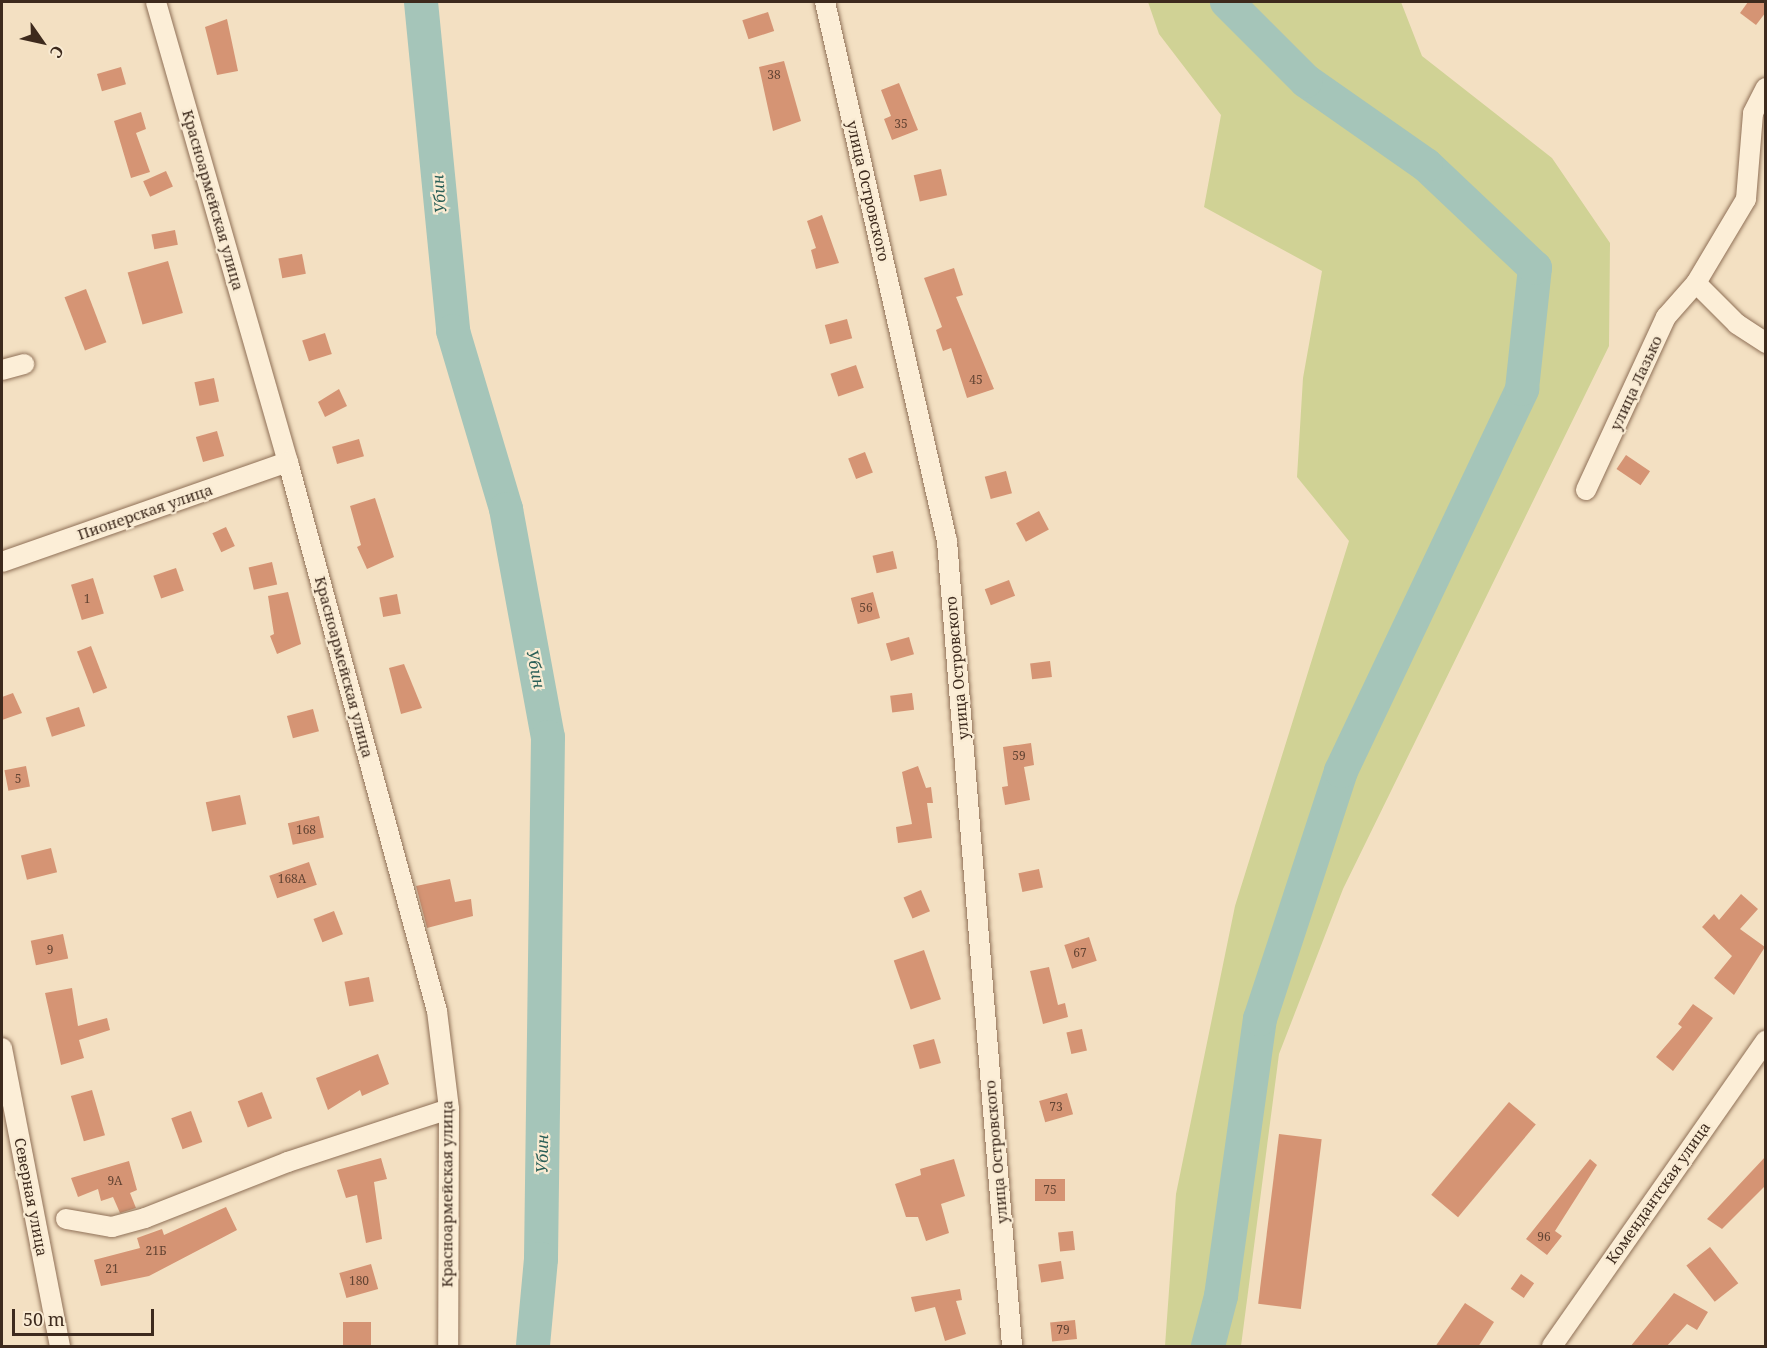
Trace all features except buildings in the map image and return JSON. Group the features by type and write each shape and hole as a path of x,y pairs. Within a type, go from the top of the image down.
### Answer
{"street":[{"name":"Красноармейская улица","path":"156,2 288,462 437,1011 449,1109 448,1347"},
{"name":"улица Островского","path":"825,2 947,541 1012,1347"},
{"name":"улица Лазько","path":"1586,490 1666,317 1696,283 1746,199 1753,113 1766,87"},
{"path":"1696,283 1737,324 1766,344"},
{"path":"2,370 24,364"},
{"name":"Пионерская улица","path":"2,562 288,462"},
{"name":"Комендантская улица","path":"1552,1347 1766,1040"},
{"name":"Северная улица","path":"2,1048 60,1347"},
{"path":"66,1219 112,1227 145,1218 288,1162 449,1109"}],"green space":[{"path":"1148,2 1401,2 1422,56 1552,158 1610,243 1609,346 1343,889 1279,1054 1241,1346 1165,1346 1176,1194 1235,906 1349,541 1297,477 1303,378 1322,271 1204,207 1221,115 1159,34"}],"waterway":[{"name":"Убин","path":"421,2 453,331 506,509 548,737 541,1259 533,1346"},
{"path":"1208,1346 1221,1296 1260,1019 1341,771 1522,389 1535,268 1426,165 1306,81 1227,2"}]}
